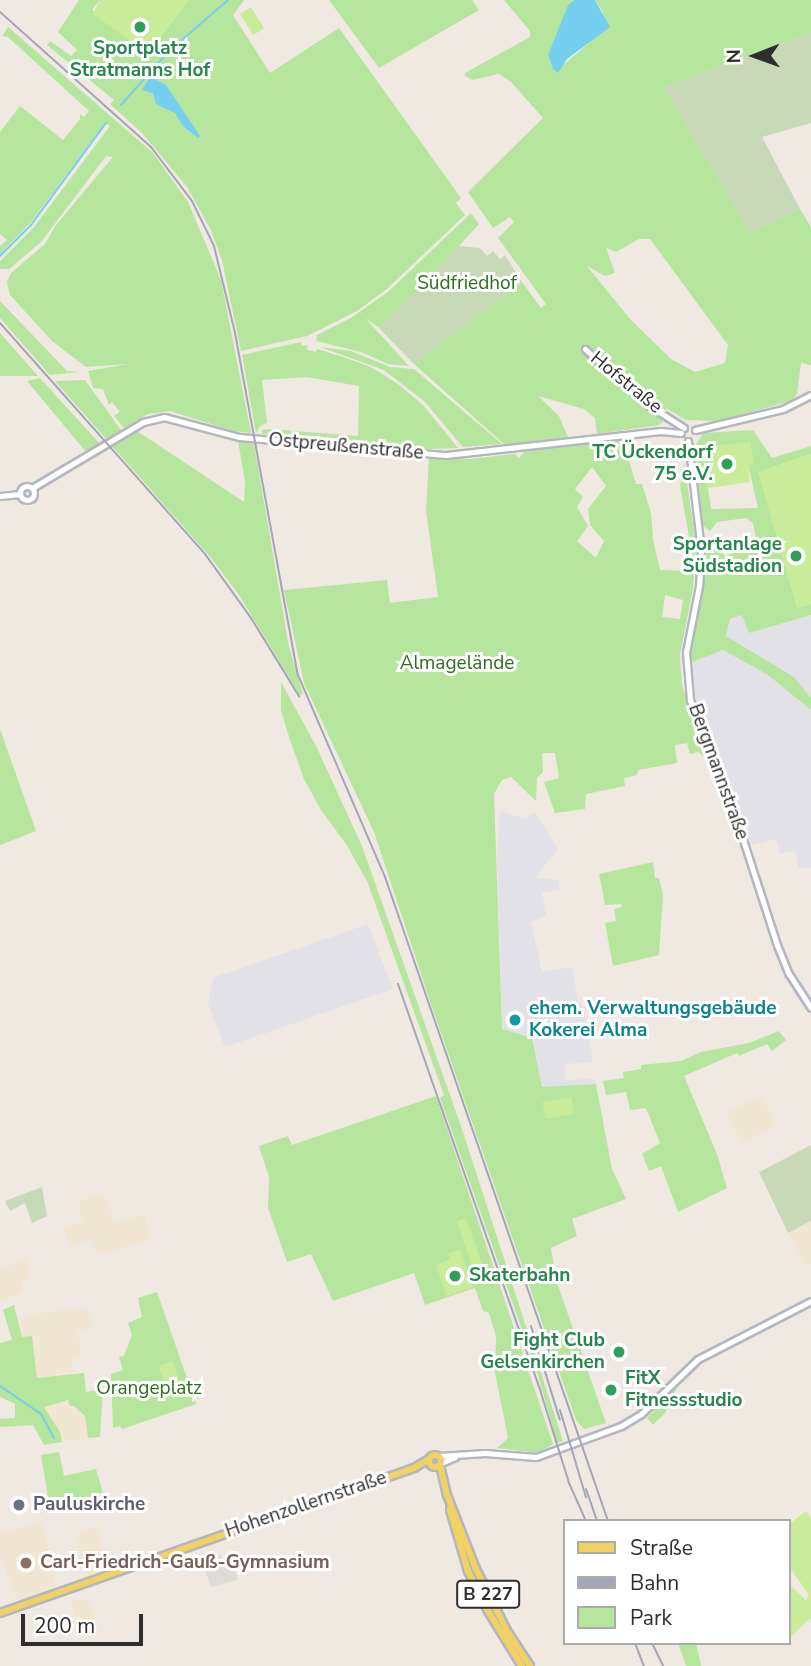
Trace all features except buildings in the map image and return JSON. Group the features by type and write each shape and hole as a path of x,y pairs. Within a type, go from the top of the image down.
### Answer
{"main road":[{"name":"Hohenzollernstraße","path":"0,1613 414,1468 436,1463"},
{"name":"B 227","path":"436,1463 493,1605 530,1666"},
{"name":"B 227","path":"447,1494 454,1533 468,1571 488,1611 522,1666"}],"street":[{"name":"Hofstraße","path":"585,349 647,404 668,416 682,430"},
{"path":"682,430 688,441 694,439 695,430 783,409 811,395"},
{"name":"Ostpreußenstraße","path":"32,488 143,422 164,416 239,437 446,455 682,430 689,426 695,430"},
{"name":"Hofstraße","path":"660,431 665,428 668,416"},
{"name":"Bergmannstraße","path":"688,441 701,565 686,652 690,700 736,818 779,952 789,974 811,1008"},
{"path":"25,486 32,488 35,493 30,500 24,500 20,494 25,486"},
{"path":"0,496 20,494"},
{"name":"Hohenzollernstraße","path":"436,1463 458,1455 485,1453 537,1457 636,1419 698,1359 811,1301"}],"shaded area":[{"path":"744,615 749,633 811,615 811,868 799,868 795,851 780,854 776,839 752,845 698,709 690,663 723,650 730,618"},
{"path":"500,811 526,819 535,812 558,849 535,878 558,880 560,890 542,893 546,916 531,922 542,972 572,967 578,1003 583,1005 593,1062 565,1064 565,1080 595,1079 596,1084 542,1087 532,1038 502,1030 497,854"},
{"path":"368,924 393,989 225,1047 208,1003 213,978"},
{"path":"761,1096 776,1125 742,1143 727,1113"},
{"path":"104,1194 115,1223 144,1215 152,1239 97,1255 90,1239 70,1247 64,1227 82,1222 79,1200"},
{"path":"811,1221 811,1265 806,1267 789,1233"},
{"path":"26,1259 31,1277 22,1281 23,1292 0,1302 0,1270"},
{"path":"86,1308 94,1328 77,1330 82,1357 72,1359 74,1372 37,1378 32,1337 22,1338 20,1319 31,1314"},
{"path":"82,1396 88,1438 62,1442 60,1432 44,1407"},
{"name":"Carl-Friedrich-Gauß-Gymnasium","path":"39,1522 43,1524 56,1588 18,1602 0,1556 0,1533"},
{"path":"98,1526 105,1569 85,1577 76,1534"},
{"path":"221,1555 225,1568 233,1565 238,1580 211,1587 202,1562"},
{"path":"85,1598 98,1617 78,1624 70,1602"}],"green space":[{"path":"79,0 100,0 92,10 148,48 158,40 189,0 244,0 233,15 270,73 339,28 461,198 456,203 465,215 387,289 357,311 307,336 241,351 222,260 211,230 187,187 143,134 110,104 114,100 47,45 50,41 71,56 77,50 58,32"},
{"name":"Sportplatz Stratmanns Hof","path":"100,0 189,0 148,49 137,46 93,14"},
{"path":"329,0 472,0 479,10 379,68"},
{"path":"504,0 574,0 568,5 554,43 563,65 589,43 603,12 595,0 811,0 811,33 664,87 750,233 800,209 811,227 811,365 801,363 797,394 791,401 718,421 686,420 666,408 659,414 664,421 659,425 597,434 595,418 584,409 538,396 559,416 568,437 505,445 414,364 522,282 541,308 546,304 498,238 514,222 510,217 493,228 468,192 543,118 511,82 499,74 472,80 465,76 465,73 530,37 530,31","holes":["639,239 650,239 728,345 725,363 695,372 671,359 630,319 587,266 605,276 615,273 606,248 616,252"]},
{"path":"251,7 264,28 253,35 240,14"},
{"path":"8,27 153,153 188,202 221,280 251,433 233,431 170,411 148,414 124,428 114,416 120,412 112,402 109,405 103,389 93,388 88,371 128,364 86,367 52,341 10,295 7,282 11,273 45,244 56,225 113,157 106,156 41,242 9,269 0,269 0,261 34,227 110,126 105,123 32,221 0,254 0,246 7,240 0,234 0,132 20,106 63,140 80,119 80,114 84,117 89,111 8,37 2,36"},
{"path":"811,33 811,123 762,137 800,209 750,233 664,87"},
{"path":"471,213 479,224 421,288 379,328 365,318 409,366 388,364 361,352 316,341 317,335 351,318 389,291"},
{"name":"Südfriedhof","path":"458,246 480,248 487,256 493,251 500,259 505,255 522,282 414,364 379,328 421,288"},
{"path":"0,301 67,371 80,372 50,375 0,318"},
{"path":"0,333 38,376 0,376"},
{"path":"301,342 302,346 308,345 307,350 316,352 317,349 371,367 398,384 423,405 458,448 426,449 262,434 262,430 269,429 358,436 359,386 307,377 262,380 267,423 261,425 256,433 242,355"},
{"path":"320,347 351,351 390,367 414,369 502,444 463,447 425,402 384,370"},
{"path":"40,378 100,444 86,452 27,381"},
{"path":"85,380 121,430 107,440 55,381"},
{"path":"753,430 772,458 811,446 811,454 759,472 797,608 811,604 811,615 749,633 742,615 730,619 726,636 794,677 811,698 811,710 768,675 723,650 690,663 692,634 702,594 703,540 711,538 725,556 757,544 753,523 746,518 717,522 710,531 702,525 696,445 703,433","holes":["702,447 748,465 758,508 711,509"]},
{"path":"137,431 244,502 245,481 238,441 254,444 289,647 303,694 300,695 239,595 212,559 112,446"},
{"name":"Almagelände","path":"623,440 636,484 642,484 651,513 653,540 660,570 690,571 692,554 680,486 684,463 696,544 693,588 680,655 682,685 706,758 698,752 690,754 687,743 675,745 677,763 638,770 637,775 624,778 625,786 586,794 585,809 555,813 544,782 559,778 555,753 542,753 543,772 537,778 536,801 511,777 502,780 494,794 502,1029 532,1038 542,1087 596,1084 612,1169 626,1199 572,1219 577,1236 551,1248 556,1280 606,1423 584,1429 576,1420 374,832 304,683 284,590 387,580 390,603 438,597 426,511 429,456 469,459 515,454 519,458 525,451","holes":["592,467 606,486 588,509 590,525 604,541 596,558 577,541 588,526 577,507 583,497 575,489","665,595 683,600 680,619 662,617"]},
{"name":"TC Ückendorf 75 e.V.","path":"750,442 754,464 748,465 750,482 707,488 702,447"},
{"name":"Sportanlage Südstadion","path":"811,454 811,604 797,608 758,472"},
{"path":"281,682 316,746 362,846 462,1129 563,1441 557,1443 538,1375 440,1098 444,1095 367,881 304,779 281,711"},
{"path":"0,729 36,831 0,845"},
{"path":"653,862 655,878 659,878 663,895 659,955 613,966 605,923 616,921 614,909 622,907 621,904 605,905 599,874"},
{"path":"779,1031 786,1040 772,1051 767,1044 739,1056 737,1053 684,1076 717,1154 727,1188 678,1212 661,1166 649,1171 642,1154 660,1143 646,1108 630,1110 626,1092 606,1095 603,1081 624,1078 623,1072 641,1069 641,1065 681,1061 701,1052 749,1043"},
{"path":"436,1096 553,1444 539,1453 497,1448 508,1438 495,1373 496,1336 489,1313 483,1311 475,1288 425,1305 414,1273 333,1301 311,1254 287,1262 268,1208 269,1177 259,1146 288,1136 292,1145"},
{"path":"571,1097 574,1114 545,1119 542,1102"},
{"path":"811,1145 811,1221 788,1233 759,1172"},
{"path":"42,1187 47,1216 32,1223 25,1203 10,1211 5,1201"},
{"path":"466,1218 486,1275 476,1278 457,1221"},
{"name":"Skaterbahn","path":"460,1249 473,1287 447,1297 436,1265 450,1259 448,1253"},
{"name":"Orangeplatz","path":"157,1292 196,1404 122,1429 120,1426 113,1428 111,1374 123,1370 119,1357 124,1356 132,1335 128,1323 142,1317 138,1298"},
{"path":"14,1305 22,1337 32,1336 37,1378 84,1373 86,1392 103,1389 100,1437 88,1438 85,1416 74,1406 70,1406 68,1401 72,1399 44,1407 60,1432 62,1442 44,1445 33,1425 0,1427 0,1419 15,1418 15,1404 0,1397 0,1343 12,1340 3,1310"},
{"path":"173,1361 182,1388 167,1392 159,1366"},
{"path":"679,1383 665,1413 653,1425 647,1418"},
{"path":"59,1452 64,1476 96,1469 103,1493 50,1509 41,1455"},
{"path":"806,1511 811,1519 811,1618 790,1637 790,1585 806,1600 809,1595 790,1568 790,1523"},
{"path":"679,1645 696,1645 701,1666 686,1666"}],"water":[{"path":"574,0 595,0 610,27 567,59 558,73 553,69 548,55 568,5"},
{"path":"150,77 166,85 200,136 198,138 183,126 175,113 156,104 153,93 142,90"}],"waterway":[{"path":"121,105 168,52 228,0"},
{"path":"0,256 31,225 106,123"},
{"path":"0,1386 41,1414 54,1438"}],"railway":[{"path":"0,12 151,147 192,201 214,246 235,333 298,675 385,877 607,1519"},
{"path":"0,323 205,554 251,618 299,696"},
{"path":"398,984 541,1393 569,1483 585,1519"},
{"path":"531,1326 560,1420"},
{"path":"560,1410 586,1497"},
{"path":"586,1489 596,1519"},
{"path":"636,1645 644,1666"},
{"path":"653,1645 663,1666"}],"place":[{"name":"Sportplatz Stratmanns Hof","path":"140,27"},
{"name":"TC Ückendorf 75 e.V.","path":"727,464"},
{"name":"Sportanlage Südstadion","path":"796,556"},
{"name":"ehem. Verwaltungsgebäude Kokerei Alma","path":"515,1020"},
{"name":"Skaterbahn","path":"455,1276"},
{"name":"Fight Club Gelsenkirchen","path":"619,1352"},
{"name":"FitX Fitnessstudio","path":"611,1390"},
{"name":"Pauluskirche","path":"19,1505"},
{"name":"Carl-Friedrich-Gauß-Gymnasium","path":"26,1563"}]}
